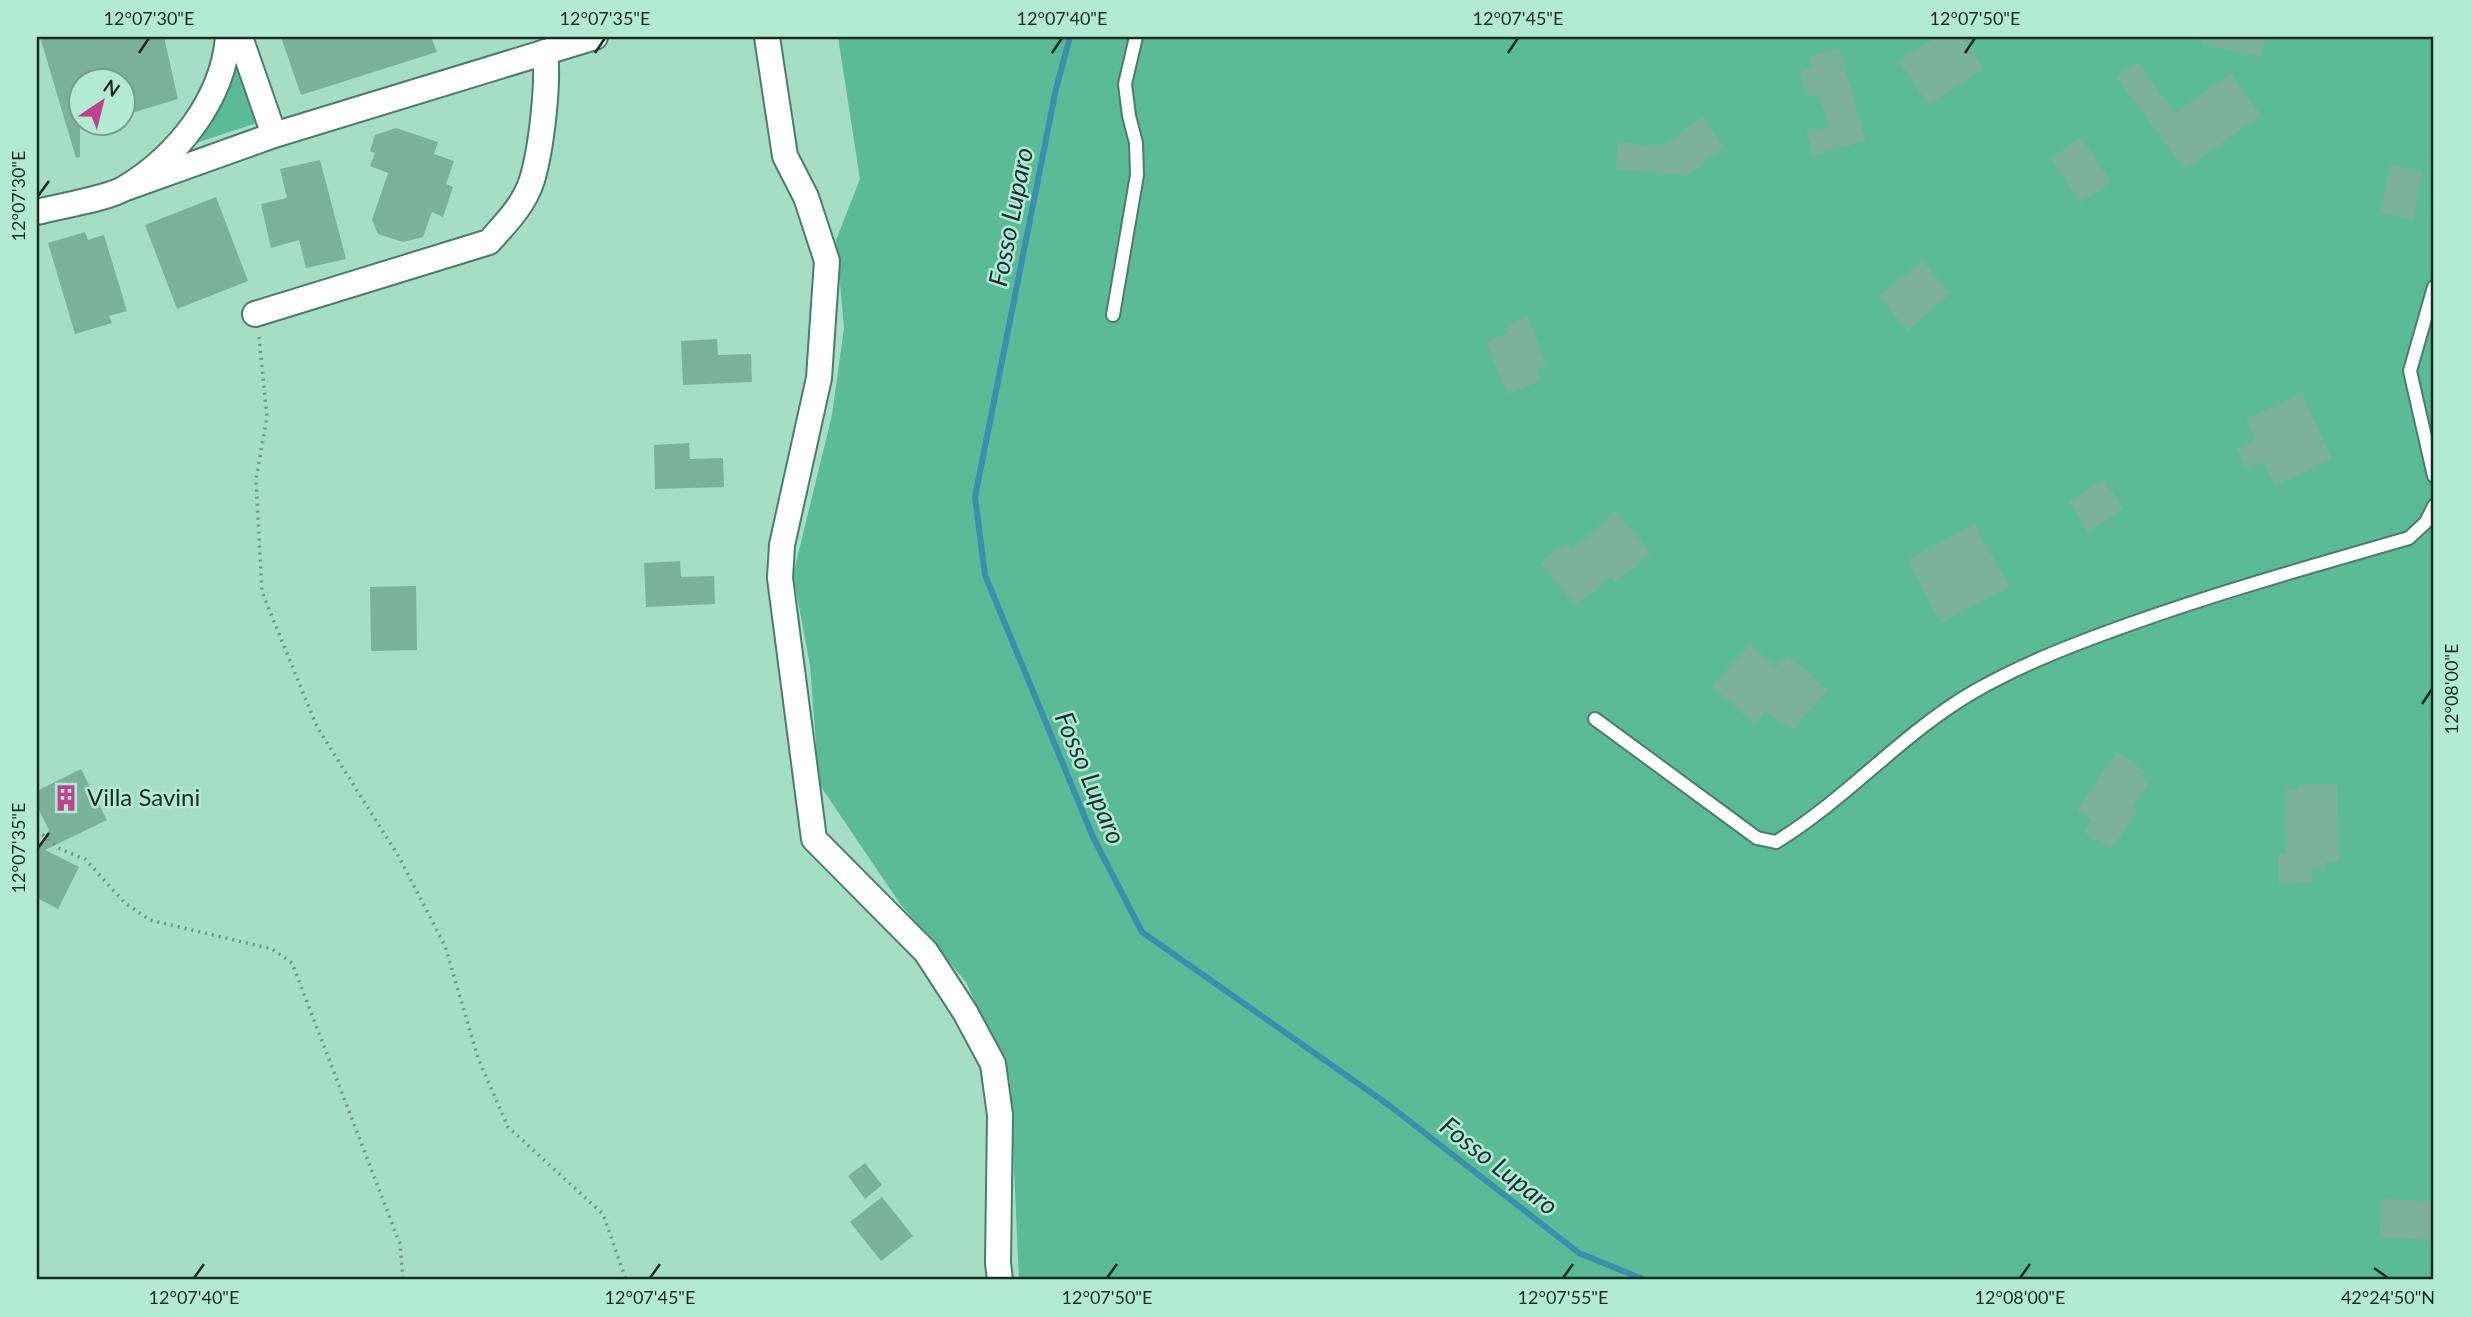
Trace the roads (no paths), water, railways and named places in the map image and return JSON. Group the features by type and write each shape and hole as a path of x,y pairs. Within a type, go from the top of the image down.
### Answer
{"street":[{"path":"123,189 164,158 191,129 209,100 220,74 228,37"},
{"path":"240,37 274,135"},
{"path":"37,212 123,189 274,135 595,37"},
{"path":"767,37 785,156 806,197 827,261 819,378 782,545 780,578 814,839 926,952 965,1012 993,1064 1000,1115 1000,1280"},
{"path":"255,314 489,242 515,213 532,180 548,79 545,52"}],"lane":[{"path":"1113,315 1138,175 1136,143 1125,84 1136,37"},
{"path":"2434,287 2410,371 2434,476"},
{"path":"1595,719 1757,838 1776,842 1804,825 1894,747 1974,692 2050,653 2179,607 2409,538 2426,522 2434,506"}],"waterway":[{"name":"Fosso Luparo","path":"1070,37 1056,89 975,497 985,575 1093,837 1142,932 1390,1106 1579,1253 1645,1280"}],"place":[{"name":"Villa Savini","path":"66,798"}]}
